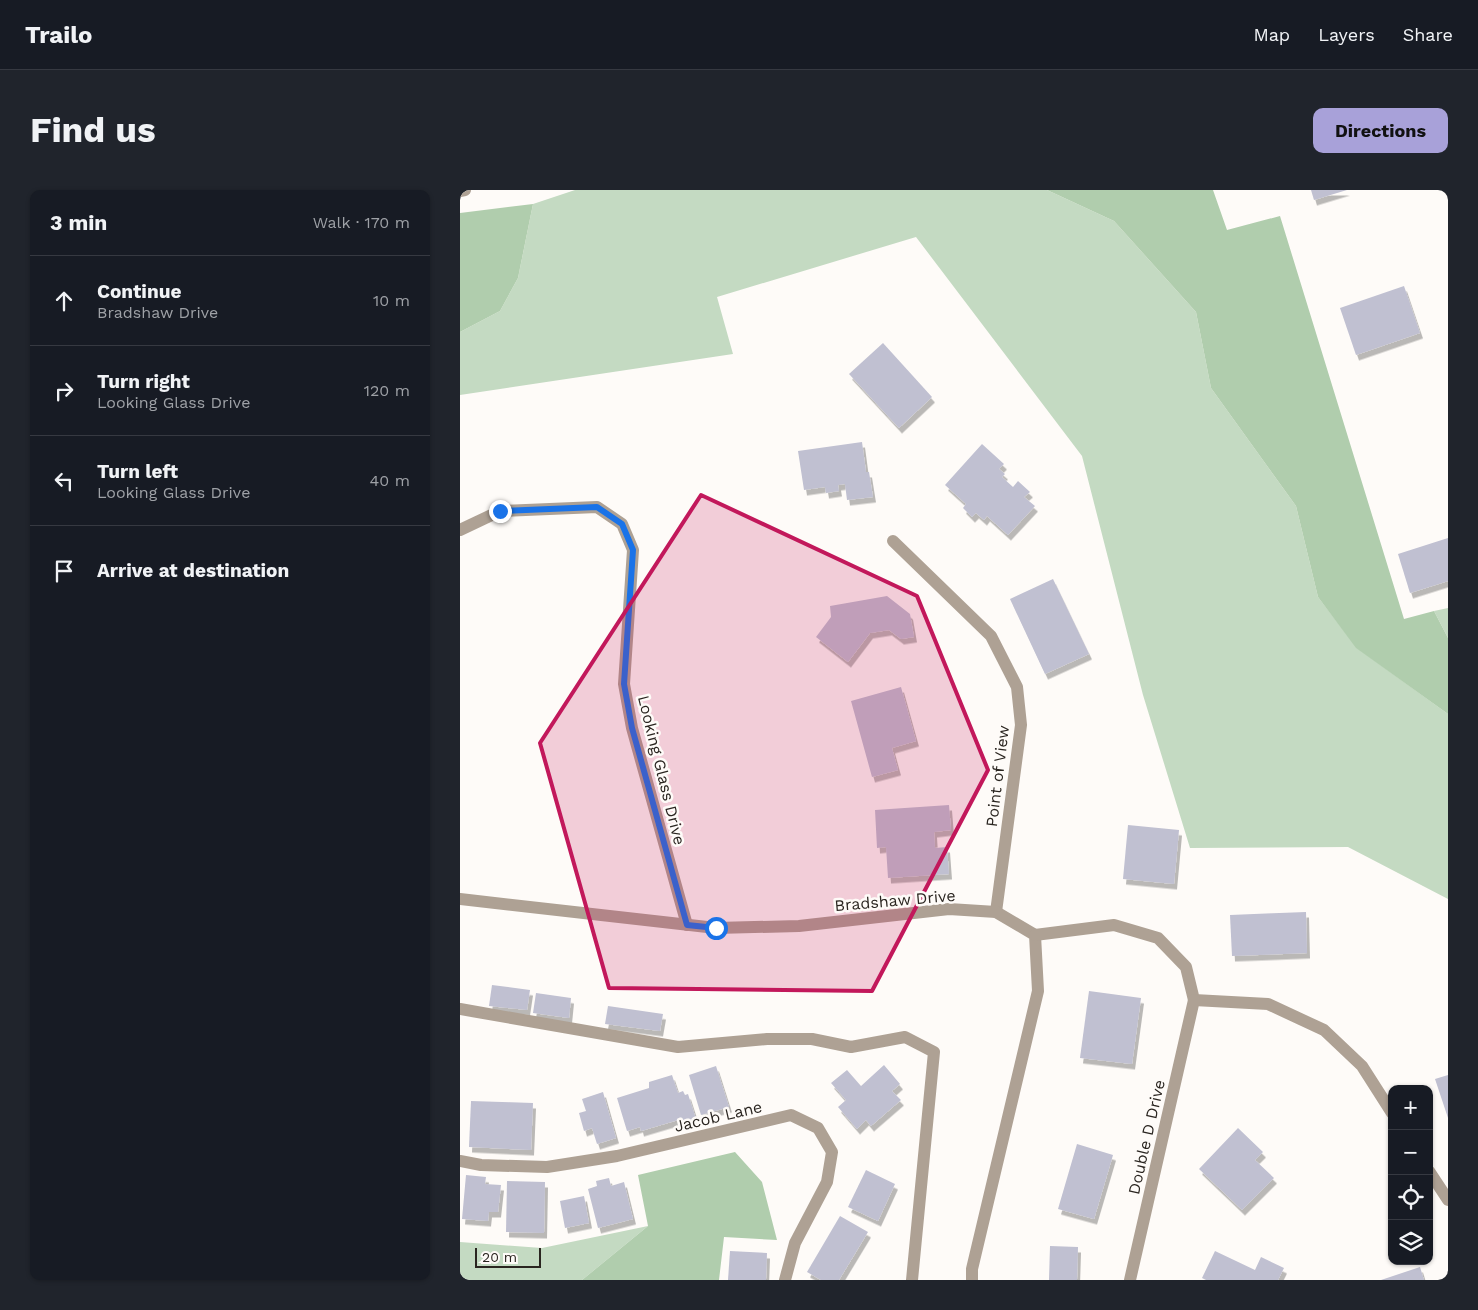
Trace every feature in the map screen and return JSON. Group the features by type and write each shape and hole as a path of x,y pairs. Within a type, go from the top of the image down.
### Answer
{"street":[{"path":"460,191 466,190"},
{"name":"Looking Glass Drive","path":"460,530 500,511 588,507 597,507 622,524 633,550 624,684 632,728 687,925"},
{"name":"Point of View","path":"892,541 991,636 1017,687 1021,725 996,912"},
{"name":"Bradshaw Drive","path":"460,899 716,928 799,926 949,909 996,912 1035,935"},
{"path":"972,1280 972,1269 1038,991 1035,935 1114,925 1158,938 1186,967 1194,1000 1268,1004 1324,1030 1362,1066 1388,1107"},
{"name":"Double D Drive","path":"1130,1280 1194,1000"},
{"path":"460,1009 678,1047 767,1038 812,1039 851,1047 906,1037 934,1052 912,1280"},
{"name":"Jacob Lane","path":"460,1161 481,1165 547,1168 617,1156 791,1115 818,1128 832,1152 827,1182 795,1242 785,1280"},
{"path":"1432,1175 1448,1200"}],"highlighted area":[{"path":"701,495 917,596 988,770 872,991 609,988 540,743"}],"green space":[{"path":"575,190 1047,190 1114,221 1196,312 1211,388 1296,506 1318,597 1357,648 1448,714 1448,899 1348,847 1190,848 1143,695 1082,456 916,237 717,297 733,354 460,395 460,332 500,311 518,278 533,204"},
{"path":"1047,190 1213,190 1227,230 1280,216 1404,619 1434,611 1448,638 1448,714 1356,648 1318,597 1296,506 1211,388 1196,312 1114,221"},
{"path":"533,204 518,278 500,311 460,332 460,213"},
{"path":"1448,608 1448,638 1434,611"},
{"path":"735,1152 762,1182 777,1240 724,1237 719,1280 582,1280 648,1226 638,1175"},
{"path":"648,1226 582,1280 460,1280 460,1242 542,1248"}],"building":[{"path":"1311,190 1347,190 1314,200"},
{"path":"1404,286 1420,333 1356,355 1340,308"},
{"path":"883,343 932,397 899,428 849,374"},
{"path":"862,442 866,472 869,472 873,497 847,500 845,484 838,485 839,491 826,493 825,487 804,490 798,451"},
{"path":"982,444 1004,464 999,469 1005,474 1002,477 1013,487 1018,481 1030,492 1024,497 1035,506 1008,535 987,516 984,520 976,513 972,517 963,508 966,504 945,485"},
{"path":"1448,538 1448,581 1410,593 1398,554"},
{"path":"1053,579 1089,654 1045,674 1010,599"},
{"path":"887,596 910,614 914,637 901,639 889,630 870,633 848,662 816,637 831,617 830,606"},
{"path":"901,687 916,741 892,748 898,770 872,777 851,701"},
{"path":"949,805 951,830 934,832 935,848 947,847 949,874 888,878 886,847 877,848 875,810"},
{"path":"1128,825 1179,830 1174,884 1123,879"},
{"path":"1306,912 1307,953 1232,956 1230,915"},
{"path":"492,985 530,990 527,1010 489,1006"},
{"path":"1089,991 1141,998 1132,1064 1080,1058"},
{"path":"536,993 571,998 569,1018 533,1013"},
{"path":"608,1006 663,1014 660,1031 605,1024"},
{"path":"884,1065 900,1084 892,1091 901,1100 871,1126 866,1120 857,1129 838,1107 846,1100 831,1083 847,1070 861,1086"},
{"path":"716,1066 729,1107 701,1115 689,1075"},
{"path":"672,1075 678,1093 683,1091 685,1095 688,1094 696,1119 679,1125 678,1120 641,1131 640,1127 627,1131 617,1098 649,1088 649,1082"},
{"path":"1448,1075 1448,1118 1435,1079"},
{"path":"603,1092 616,1138 597,1144 592,1128 584,1131 579,1113 586,1111 582,1099"},
{"path":"471,1101 533,1103 531,1150 469,1147"},
{"path":"1238,1128 1263,1152 1255,1160 1274,1178 1242,1210 1199,1169"},
{"path":"1077,1144 1113,1155 1094,1219 1058,1209"},
{"path":"866,1170 895,1184 878,1221 848,1207"},
{"path":"466,1175 486,1177 485,1184 501,1185 498,1212 489,1212 488,1221 462,1219"},
{"path":"609,1178 611,1186 624,1182 633,1219 598,1228 588,1189 597,1186 596,1181"},
{"path":"507,1181 545,1182 544,1233 506,1232"},
{"path":"584,1196 589,1223 565,1228 560,1201"},
{"path":"840,1216 868,1232 839,1280 821,1280 807,1272"},
{"path":"1050,1246 1078,1247 1077,1280 1049,1280"},
{"path":"730,1251 767,1253 766,1280 728,1280"},
{"path":"1215,1251 1255,1270 1261,1257 1284,1268 1278,1280 1206,1280 1202,1278"},
{"path":"1420,1267 1424,1280 1381,1280"}],"route":[{"path":"500,511 597,507 622,524 633,550 624,684 632,728 687,925 716,928"}]}
